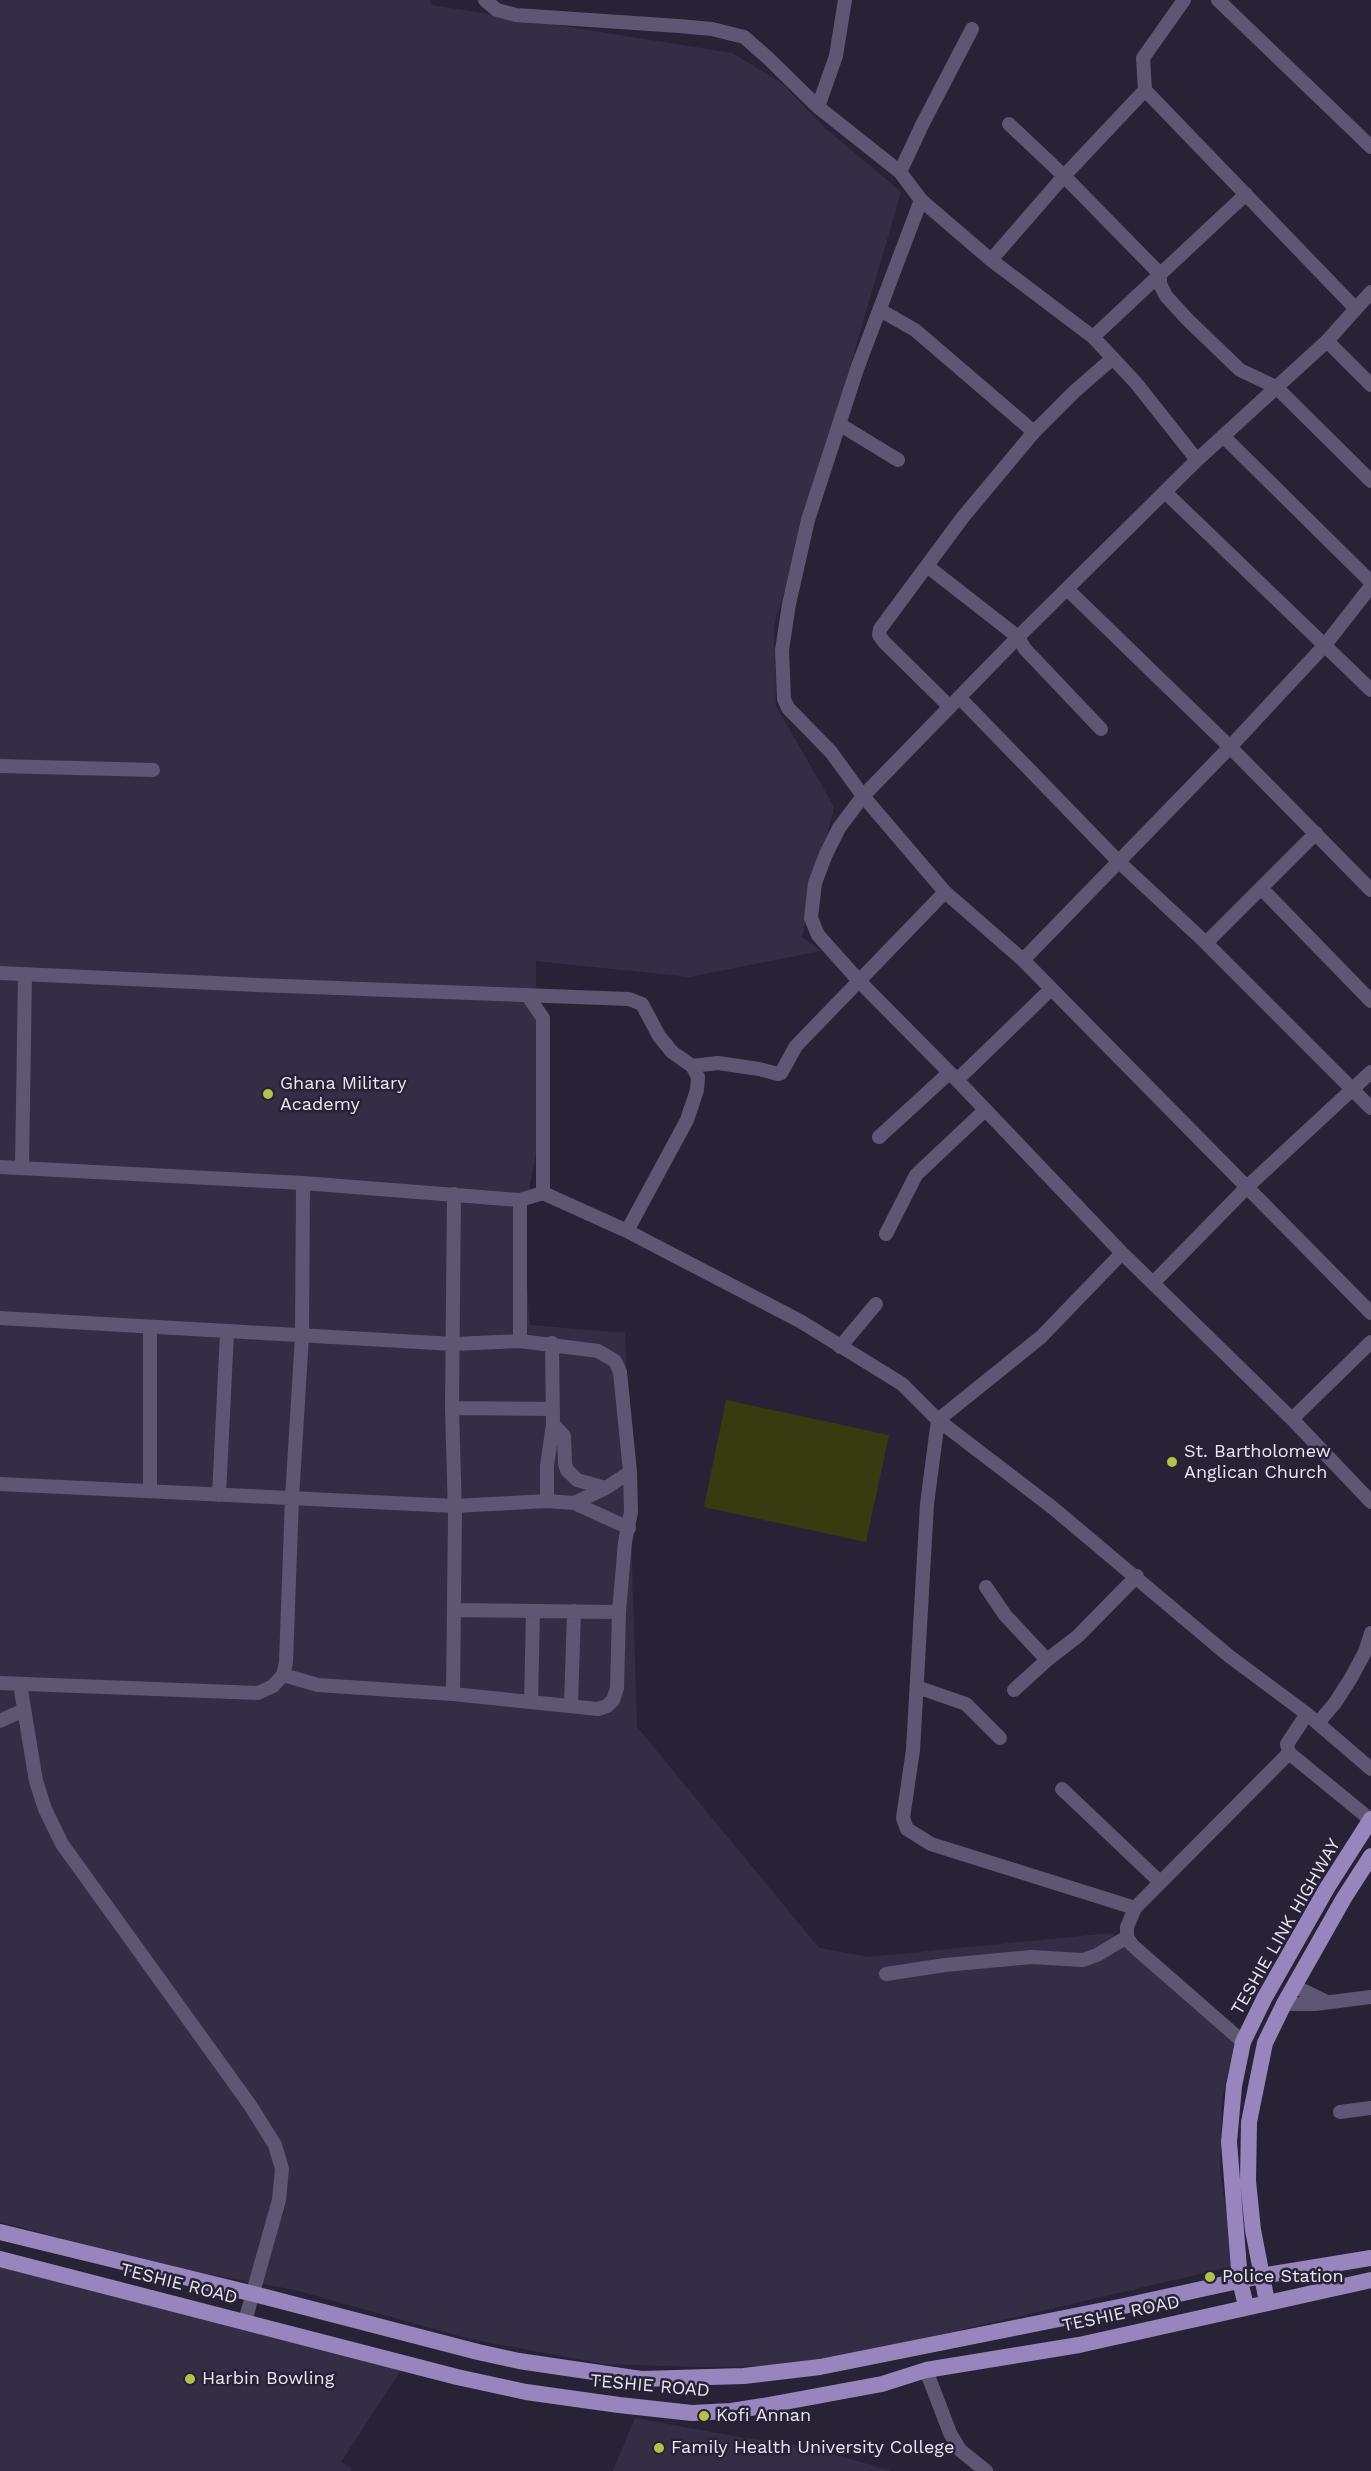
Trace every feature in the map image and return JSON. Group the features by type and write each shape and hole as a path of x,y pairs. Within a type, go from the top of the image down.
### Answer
{"main road":[{"name":"TESHIE LINK HIGHWAY","path":"1246,2306 1240,2281 1229,2142 1234,2086 1243,2042 1265,1997 1371,1819"},
{"name":"TESHIE LINK HIGHWAY","path":"1267,2302 1253,2230 1248,2181 1249,2122 1265,2043 1294,1986 1344,1898 1371,1856"},
{"name":"TESHIE ROAD","path":"0,2232 498,2357 641,2379 744,2376 820,2367 1113,2309 1261,2276 1371,2258"},
{"name":"TESHIE ROAD","path":"0,2259 457,2377 526,2392 692,2413 763,2406 882,2384 926,2370 1079,2345 1371,2280"}],"street":[{"path":"485,0 497,10 516,15 679,26 737,35 752,42 818,107 900,172 921,200 990,260 1093,338 1136,383 1197,460"},
{"path":"818,107 836,56 846,0"},
{"path":"1184,0 1143,58 1145,90 1356,309"},
{"path":"1218,0 1371,147"},
{"path":"900,172 972,29"},
{"path":"990,260 1064,176 1145,90"},
{"path":"1009,124 1064,176 1160,274 1160,284 1166,296 1188,320 1240,370 1276,387 1371,481"},
{"path":"1093,338 1246,194"},
{"path":"921,200 839,424 808,520 782,650 782,689 788,708 831,752 862,796 945,892 1023,960 1371,1313"},
{"path":"1371,292 1327,341 1197,460 862,796 839,828 826,854 815,884 811,918 818,935 860,982 1122,1253 1293,1419 1371,1502"},
{"path":"880,310 915,330 1034,432"},
{"path":"1327,341 1371,385"},
{"path":"1113,358 1075,390 1034,432 963,517 909,587 880,629 879,634 884,642 955,703 1118,861 1206,942 1371,1108"},
{"path":"839,424 898,460"},
{"path":"1023,960 1230,747 1325,645 1371,584 1223,436"},
{"path":"1165,492 1370,685"},
{"path":"927,566 1018,637 1025,650 1101,729"},
{"path":"1067,589 1230,747 1371,890"},
{"path":"0,766 153,770"},
{"path":"1206,942 1316,833"},
{"path":"1262,889 1371,1001"},
{"path":"692,1066 718,1063 781,1073 796,1047 945,892"},
{"path":"0,973 629,999 642,1004 659,1036 672,1052 692,1066 698,1077 697,1090 687,1120 627,1231"},
{"path":"22,1167 25,975"},
{"path":"879,1137 953,1077 1051,989"},
{"path":"527,995 543,1018 543,1193"},
{"path":"543,1018 563,996"},
{"path":"1154,1282 1247,1187 1371,1072"},
{"path":"886,1234 916,1175 984,1110"},
{"path":"0,1167 303,1183 520,1200 543,1193 627,1231 800,1321 902,1384 938,1420 1053,1508 1137,1576 1229,1656 1307,1714 1371,1769"},
{"path":"0,1683 258,1693 273,1686 283,1675 286,1662 292,1498 302,1336 303,1183"},
{"path":"453,1694 454,1194"},
{"path":"520,1200 520,1341"},
{"path":"1122,1253 1041,1337 938,1420 927,1504 913,1750 903,1818 907,1829 931,1844 1135,1908"},
{"path":"840,1347 876,1304"},
{"path":"0,1318 454,1344 520,1341 552,1343 598,1351 615,1361 620,1372 630,1472 631,1512 625,1542 619,1612 617,1688 613,1700 598,1709 453,1694 318,1685 283,1675"},
{"path":"150,1328 150,1491"},
{"path":"219,1495 227,1332"},
{"path":"1293,1419 1371,1342"},
{"path":"547,1502 547,1466 553,1424 552,1343"},
{"path":"452,1408 552,1409"},
{"path":"553,1424 564,1436 567,1470 577,1480 606,1488"},
{"path":"574,1503 606,1488 630,1472"},
{"path":"0,1484 455,1506 574,1503 629,1528"},
{"path":"1014,1690 1078,1636 1137,1576"},
{"path":"986,1587 1005,1615 1047,1660"},
{"path":"454,1610 619,1612"},
{"path":"531,1702 533,1611"},
{"path":"572,1706 574,1611"},
{"path":"1318,1723 1335,1703 1351,1678 1365,1652 1371,1633"},
{"path":"20,1684 36,1781 45,1809 62,1844 250,2105 275,2145 282,2169 279,2200 245,2321"},
{"path":"917,1687 966,1704 1000,1738"},
{"path":"0,1721 24,1710"},
{"path":"1307,1714 1287,1744 1289,1753 1371,1819"},
{"path":"1243,2042 1132,1945 1127,1937 1127,1927 1135,1908 1289,1753"},
{"path":"1062,1789 1160,1882"},
{"path":"886,1974 945,1965 1031,1957 1083,1959 1097,1955 1127,1937"},
{"path":"1294,1986 1329,2003"},
{"path":"1284,2004 1329,2003 1371,1997"},
{"path":"1340,2112 1371,2108"},
{"path":"926,2370 955,2441 967,2457 986,2471"}],"shaded area":[{"name":"Ghana Military Academy","path":"0,0 431,0 432,5 732,53 783,84 825,128 901,192 774,626 776,706 834,807 802,937 821,951 689,977 536,961 537,1147 522,1227 530,1325 625,1333 637,1727 819,1948 869,1957 1111,1933 1234,2044 1222,2099 1220,2170 1234,2266 853,2355 767,2366 699,2367 604,2364 470,2339 295,2290 176,2268 0,2222"},
{"path":"0,2267 403,2367 341,2462 352,2469 350,2471 0,2471"},
{"path":"635,2418 744,2438 804,2446 892,2471 613,2471"}],"green space":[{"path":"726,1400 889,1435 866,1542 704,1507"}],"place":[{"name":"Ghana Military Academy","path":"268,1094"},
{"name":"St. Bartholomew Anglican Church","path":"1172,1462"},
{"name":"Police Station","path":"1210,2277"},
{"name":"Harbin Bowling","path":"190,2379"},
{"name":"Kofi Annan","path":"704,2416"},
{"name":"Family Health University College","path":"659,2448"}]}
